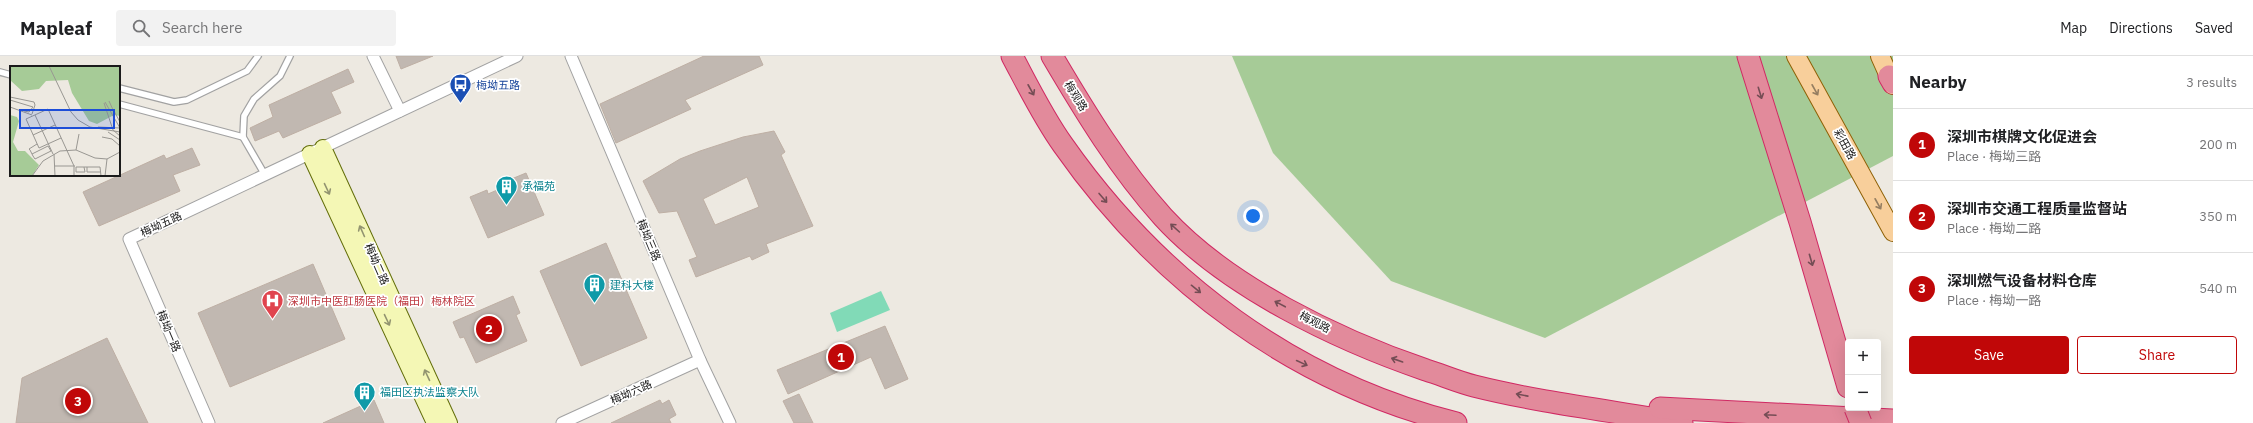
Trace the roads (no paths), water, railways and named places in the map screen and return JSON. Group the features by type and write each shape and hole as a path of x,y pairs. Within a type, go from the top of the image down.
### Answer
{"highway":[{"path":"1012,56 1067,150 1098,191 1136,236 1172,270 1238,322 1293,359 1359,390 1417,413 1456,423"},
{"name":"梅观路","path":"1052,56 1084,111 1122,167 1164,218 1209,258 1257,292 1321,326 1391,358 1473,386 1560,403 1682,423"},
{"path":"1748,56 1800,222 1845,377"},
{"path":"1560,403 1800,417 1893,420"},
{"path":"1856,411 1861,423"}],"main road":[{"name":"彩田路","path":"1796,56 1893,232"},
{"path":"1880,56 1892,81"}],"street":[{"path":"373,56 400,111"},
{"name":"梅坳五路","path":"130,239 517,56"},
{"name":"梅坳三路","path":"572,56 700,360 730,423"},
{"name":"梅坳二路","path":"317,151 435,423"},
{"name":"梅坳二路","path":"317,151 449,423"},
{"name":"梅坳一路","path":"130,239 209,423"},
{"name":"梅坳六路","path":"562,423 700,360"}],"lane":[{"path":"120,88 174,102 187,100 247,71 258,56"},
{"path":"265,175 243,137 244,116 254,99 280,76 290,56"},
{"path":"0,72 10,75"},
{"path":"120,104 243,137"}],"place":[{"name":"梅坳五路","path":"460,104"},
{"name":"承福苑","path":"507,206"},
{"name":"建科大楼","path":"594,304"},
{"name":"深圳市中医肛肠医院（福田）梅林院区","path":"273,320"},
{"name":"深圳市交通工程质量监督站","path":"489,329"},
{"name":"深圳市棋牌文化促进会","path":"841,357"},
{"name":"深圳燃气设备材料仓库","path":"78,401"},
{"name":"福田区执法监察大队","path":"364,412"}]}
